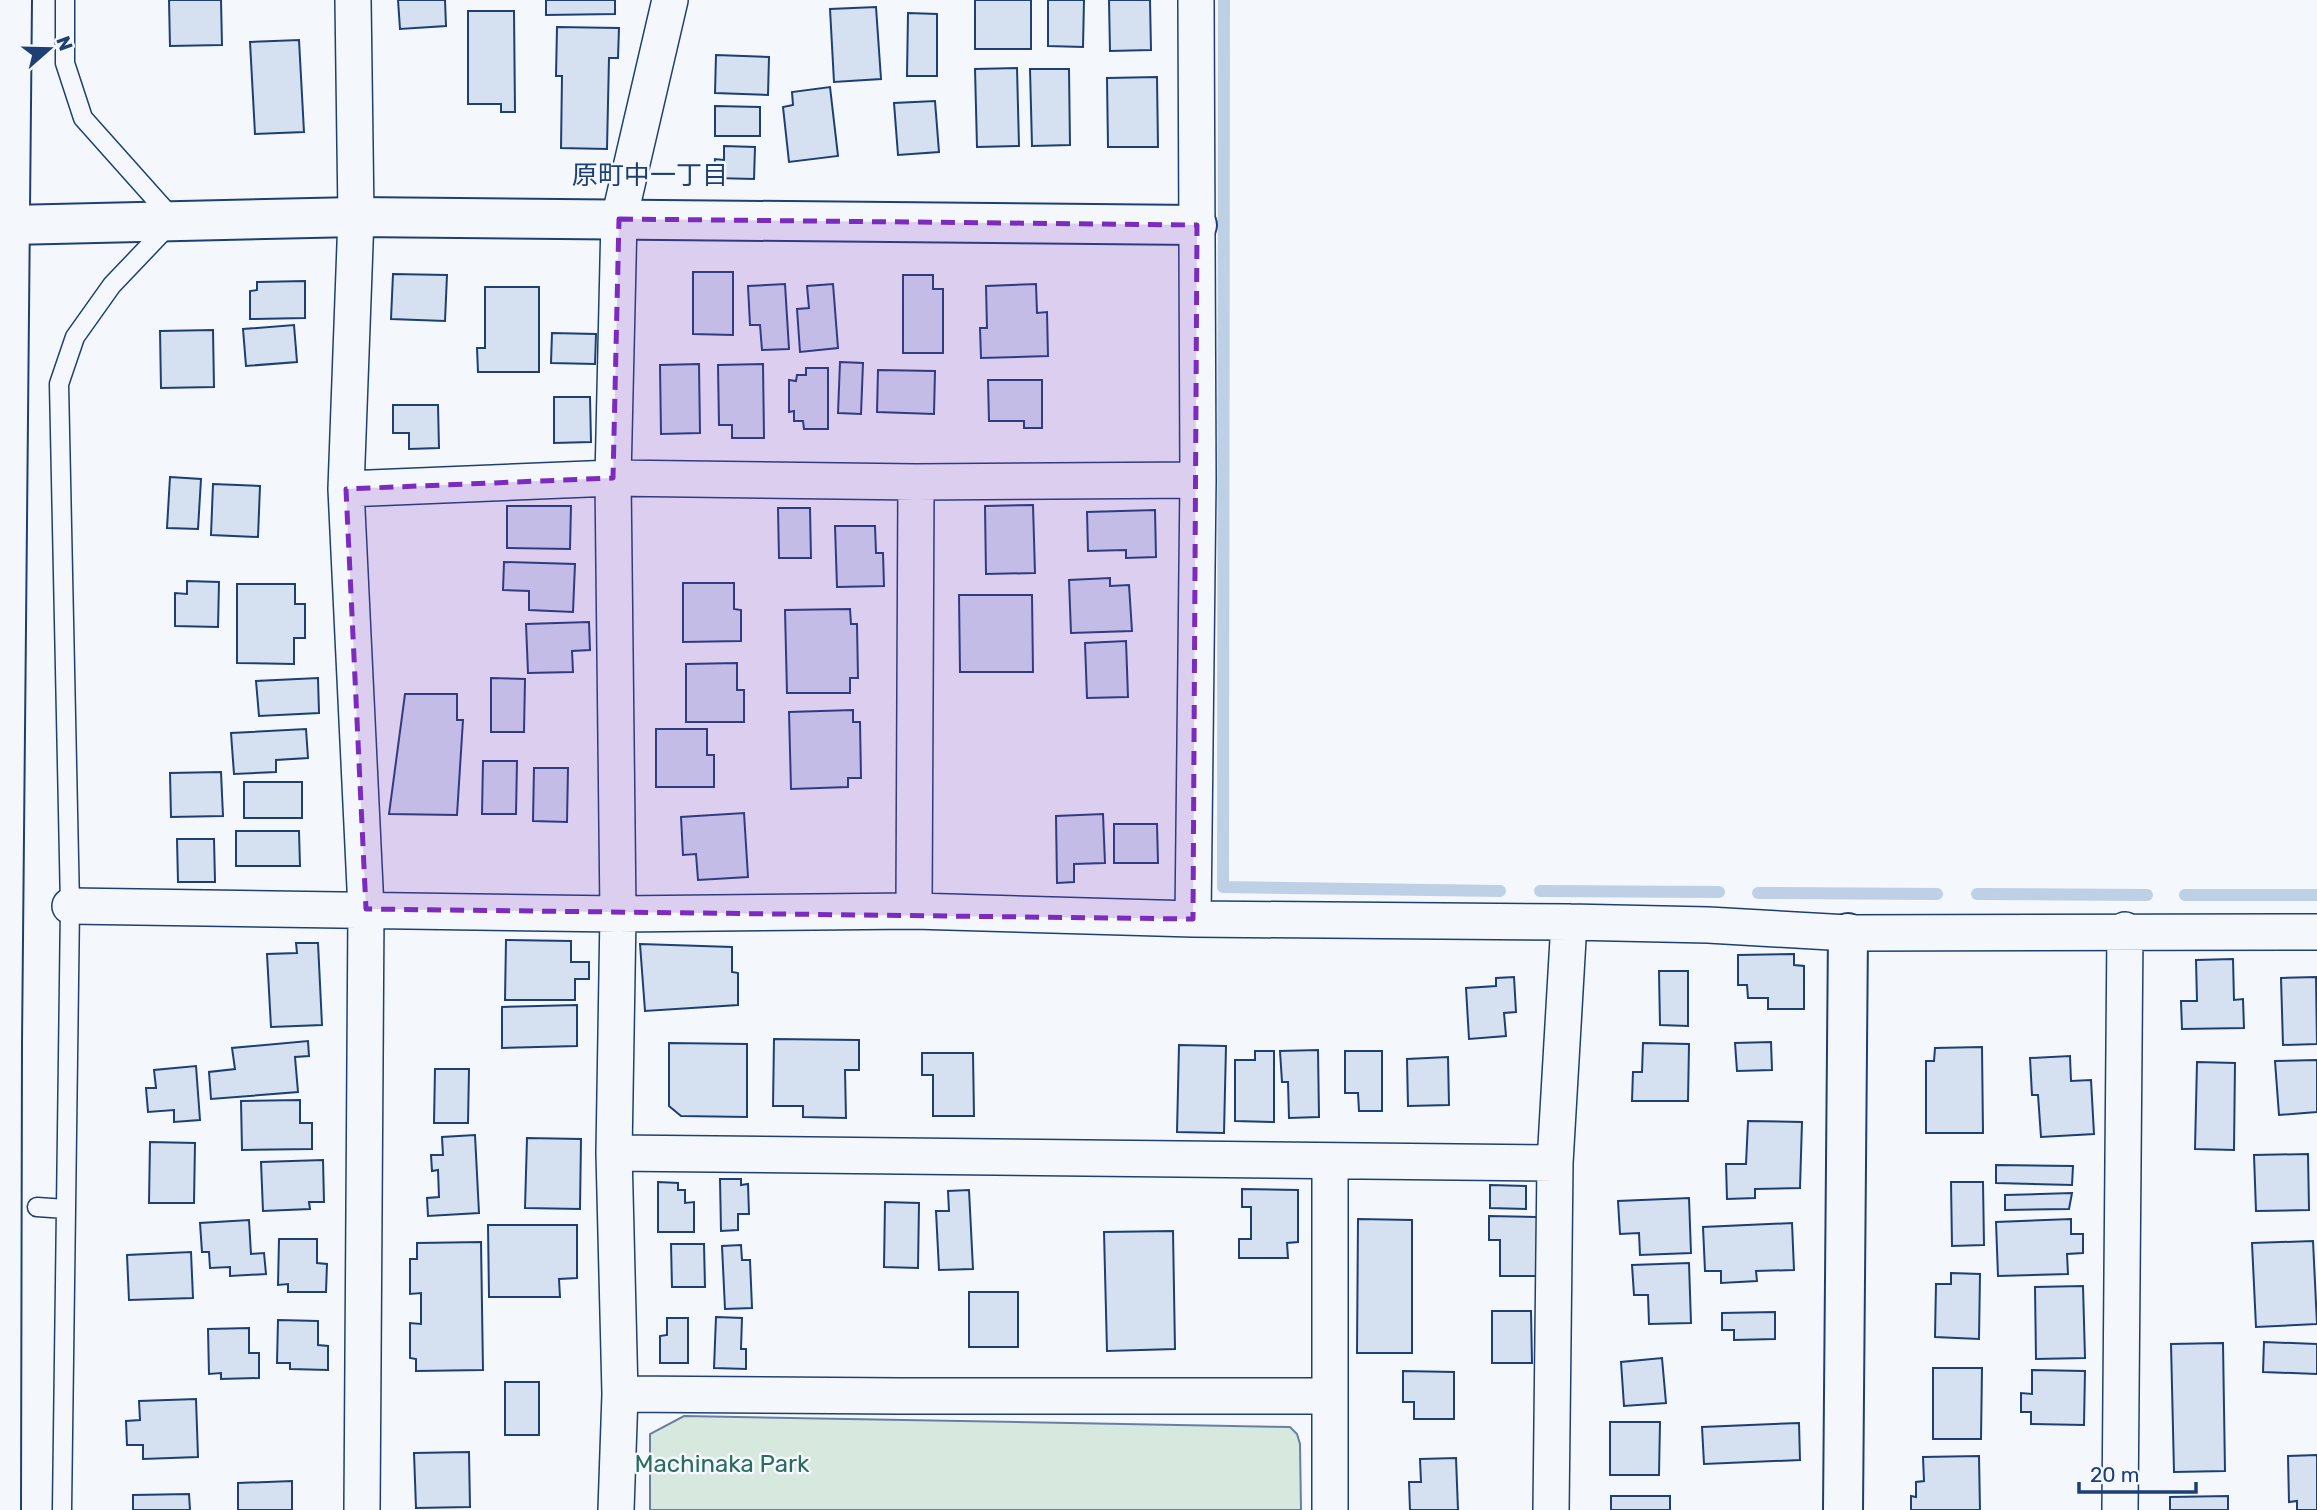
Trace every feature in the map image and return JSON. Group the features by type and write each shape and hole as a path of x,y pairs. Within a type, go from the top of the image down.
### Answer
{"main road":[{"path":"1,1510 2,1044 12,0"},
{"path":"11,225 356,218 1197,225"},
{"path":"1843,1510 1848,933"}],"street":[{"path":"353,0 356,218 346,489 366,909 362,1510"},
{"path":"617,1510 620,1394 614,1153 618,914 613,478 619,219 670,0"},
{"path":"1193,919 1198,480 1196,0"},
{"path":"346,489 613,478 915,482 1198,480"},
{"path":"914,911 915,482"},
{"path":"70,906 618,914 914,911 1193,919 1708,925 1848,933 2124,930 2317,932"},
{"path":"1551,1510 1555,1163 1569,922"},
{"path":"2120,1510 2124,930"},
{"path":"614,1153 1555,1163"},
{"path":"1330,1161 1330,1510"},
{"path":"620,1394 1330,1396"}],"lane":[{"path":"62,1510 70,906 59,384 75,337 112,285 174,220 83,118 65,63 65,0"},
{"path":"37,1207 66,1209"}],"highlighted area":[{"path":"619,219 1197,225 1193,919 366,909 346,489 613,478"}],"green space":[{"name":"Machinaka Park","path":"684,1416 1290,1427 1297,1434 1300,1444 1301,1510 650,1510 650,1434"}],"building":[{"path":"169,0 221,0 222,45 170,46"},
{"path":"398,0 445,0 446,26 400,29"},
{"path":"546,0 615,0 615,14 546,15"},
{"path":"975,0 1031,0 1031,49 975,49"},
{"path":"1048,0 1084,0 1083,47 1048,46"},
{"path":"1109,0 1150,0 1151,50 1110,51"},
{"path":"876,7 881,79 834,82 830,9"},
{"path":"468,11 514,11 515,112 501,112 501,104 468,104"},
{"path":"908,13 937,14 937,76 907,76"},
{"path":"557,27 619,28 618,58 609,58 607,149 561,148 562,76 556,76"},
{"path":"299,40 304,132 255,134 250,42"},
{"path":"716,55 769,57 768,95 715,93"},
{"path":"1017,68 1019,146 977,147 975,69"},
{"path":"1030,69 1069,69 1070,145 1032,146"},
{"path":"1157,77 1158,147 1108,147 1107,78"},
{"path":"830,87 838,156 789,162 783,107 793,105 792,92"},
{"path":"935,101 939,152 898,155 894,103"},
{"path":"715,106 760,107 760,136 715,136"},
{"path":"724,146 755,147 754,179 714,178 715,159 724,160"},
{"path":"693,272 733,272 733,335 693,334"},
{"path":"393,274 447,275 445,321 391,319"},
{"path":"903,275 933,275 933,289 943,289 943,353 903,353"},
{"path":"305,281 305,318 250,319 250,291 257,290 257,282"},
{"path":"785,284 789,349 762,350 760,325 750,325 748,286"},
{"path":"833,284 838,348 800,352 797,309 809,308 807,286"},
{"path":"1036,284 1037,313 1047,312 1048,356 981,358 980,328 987,328 986,286"},
{"path":"485,287 539,287 539,372 478,372 477,348 485,348"},
{"path":"294,325 297,362 246,366 243,329"},
{"path":"213,330 214,387 161,388 160,331"},
{"path":"552,333 596,334 595,364 551,363"},
{"path":"840,362 863,363 861,414 838,413"},
{"path":"699,364 700,433 661,434 660,365"},
{"path":"763,364 764,438 732,438 732,425 719,425 718,365"},
{"path":"806,368 828,368 828,429 804,429 803,421 794,421 794,411 789,412 789,380 796,381 797,375 806,375"},
{"path":"878,370 935,371 934,414 877,412"},
{"path":"988,380 1042,380 1042,428 1024,428 1024,421 989,421"},
{"path":"554,397 590,397 591,442 554,443"},
{"path":"393,405 438,405 439,448 409,449 409,433 393,433"},
{"path":"170,477 201,479 198,529 167,528"},
{"path":"213,484 260,486 258,537 211,535"},
{"path":"1033,505 1035,573 986,574 985,506"},
{"path":"507,506 571,506 570,549 507,548"},
{"path":"778,508 810,508 811,558 779,558"},
{"path":"1155,510 1156,557 1126,558 1126,550 1088,551 1087,512"},
{"path":"835,526 875,526 876,553 883,553 884,586 837,587"},
{"path":"504,562 575,564 573,612 529,610 529,591 503,590"},
{"path":"1110,578 1110,586 1129,585 1132,631 1071,633 1069,580"},
{"path":"187,581 219,582 218,627 175,626 175,593 187,594"},
{"path":"683,583 734,583 734,609 741,610 741,641 683,642"},
{"path":"237,584 295,584 295,604 305,604 305,638 294,638 294,664 237,663"},
{"path":"959,595 1032,595 1033,672 960,672"},
{"path":"850,609 851,624 857,624 858,678 850,678 850,693 787,693 785,610"},
{"path":"589,622 590,650 572,651 573,672 528,673 526,624"},
{"path":"1126,641 1128,697 1087,698 1085,643"},
{"path":"737,663 737,690 744,690 744,722 686,722 686,664"},
{"path":"318,678 319,713 259,716 256,681"},
{"path":"491,678 525,679 524,732 491,732"},
{"path":"405,694 457,694 457,720 463,720 457,815 389,814"},
{"path":"853,710 853,722 860,722 861,778 848,778 848,787 791,789 789,712"},
{"path":"306,729 308,758 276,760 276,772 234,774 231,733"},
{"path":"656,729 707,729 707,755 714,755 714,787 656,787"},
{"path":"483,761 517,761 516,814 482,814"},
{"path":"534,768 568,768 567,822 533,821"},
{"path":"221,772 223,816 171,817 170,773"},
{"path":"244,782 302,782 302,818 244,818"},
{"path":"744,813 748,877 698,880 696,854 683,855 681,817"},
{"path":"1103,814 1105,863 1074,864 1074,882 1057,883 1056,816"},
{"path":"1114,824 1157,824 1158,863 1114,863"},
{"path":"236,831 299,831 300,866 236,866"},
{"path":"177,839 214,839 215,882 178,882"},
{"path":"506,940 571,941 571,962 589,962 589,979 575,979 575,1000 505,1000"},
{"path":"296,943 318,943 322,1025 271,1027 267,954 297,953"},
{"path":"640,944 732,947 732,972 738,973 738,1005 645,1011"},
{"path":"1794,954 1794,965 1804,966 1804,1009 1768,1009 1768,998 1748,998 1747,985 1738,985 1738,955"},
{"path":"2233,959 2234,1000 2243,999 2244,1028 2182,1029 2181,1001 2197,1001 2196,960"},
{"path":"1659,971 1688,971 1688,1026 1660,1025"},
{"path":"1514,977 1516,1012 1504,1013 1506,1036 1469,1039 1466,988 1496,986 1496,978"},
{"path":"2316,977 2317,1044 2283,1045 2281,978"},
{"path":"577,1005 577,1046 502,1048 502,1007"},
{"path":"774,1039 859,1040 859,1070 845,1070 846,1118 803,1117 803,1106 773,1106"},
{"path":"308,1041 309,1056 295,1057 298,1092 211,1099 209,1072 235,1069 232,1048"},
{"path":"1771,1042 1772,1070 1737,1071 1735,1043"},
{"path":"669,1043 747,1044 747,1117 681,1116 669,1106"},
{"path":"1643,1043 1689,1044 1688,1101 1632,1101 1633,1072 1642,1072"},
{"path":"1179,1045 1226,1046 1224,1133 1177,1132"},
{"path":"1982,1047 1983,1133 1926,1133 1926,1061 1934,1061 1935,1048"},
{"path":"1318,1050 1319,1117 1289,1118 1288,1082 1282,1082 1280,1051"},
{"path":"1255,1051 1274,1051 1274,1122 1235,1121 1235,1060 1255,1060"},
{"path":"1345,1051 1382,1051 1382,1111 1359,1111 1358,1093 1345,1093"},
{"path":"922,1053 973,1053 974,1116 933,1116 933,1075 922,1075"},
{"path":"2070,1056 2071,1081 2091,1080 2094,1134 2041,1137 2038,1095 2032,1095 2030,1058"},
{"path":"1448,1057 1449,1105 1408,1106 1407,1059"},
{"path":"2317,1060 2317,1112 2279,1115 2275,1061"},
{"path":"2197,1062 2235,1063 2234,1150 2195,1149"},
{"path":"196,1066 200,1120 174,1122 174,1110 148,1112 146,1088 156,1088 154,1070"},
{"path":"435,1069 469,1069 468,1123 434,1123"},
{"path":"300,1100 300,1123 312,1123 312,1149 242,1150 241,1101"},
{"path":"1748,1121 1802,1122 1800,1188 1755,1189 1755,1198 1727,1199 1726,1164 1746,1164"},
{"path":"475,1135 479,1213 428,1216 427,1198 439,1197 438,1170 432,1171 431,1155 443,1155 442,1137"},
{"path":"527,1138 581,1139 580,1209 525,1208"},
{"path":"150,1142 195,1143 194,1203 149,1203"},
{"path":"2308,1154 2309,1210 2256,1211 2254,1155"},
{"path":"323,1160 324,1202 309,1202 310,1209 263,1211 261,1162"},
{"path":"1996,1165 2073,1166 2072,1185 1996,1183"},
{"path":"720,1179 741,1179 741,1185 748,1184 749,1214 738,1214 738,1230 721,1231"},
{"path":"658,1182 678,1183 678,1190 685,1190 685,1203 694,1202 694,1232 658,1232"},
{"path":"1951,1182 1983,1182 1984,1245 1952,1246"},
{"path":"1490,1185 1526,1186 1526,1209 1490,1208"},
{"path":"1242,1189 1298,1190 1298,1242 1287,1243 1288,1258 1239,1258 1239,1239 1251,1239 1251,1207 1242,1207"},
{"path":"969,1190 973,1269 939,1270 936,1211 949,1211 948,1191"},
{"path":"2072,1193 2069,1209 2005,1210 2005,1195"},
{"path":"1689,1198 1691,1253 1640,1255 1639,1233 1620,1234 1618,1201"},
{"path":"885,1202 919,1203 918,1268 884,1267"},
{"path":"1489,1216 1537,1217 1537,1276 1500,1276 1500,1240 1489,1240"},
{"path":"1358,1219 1412,1220 1412,1353 1357,1353"},
{"path":"2071,1219 2071,1234 2083,1234 2083,1253 2067,1254 2068,1274 1998,1276 1996,1222"},
{"path":"249,1220 251,1254 264,1253 266,1274 230,1276 230,1267 210,1268 209,1252 202,1252 200,1223"},
{"path":"1792,1223 1794,1270 1756,1271 1757,1281 1721,1283 1721,1271 1705,1271 1703,1227"},
{"path":"488,1225 577,1225 577,1278 559,1279 560,1297 489,1297"},
{"path":"1173,1231 1175,1349 1107,1351 1104,1232"},
{"path":"279,1239 317,1239 317,1263 327,1264 326,1292 288,1292 288,1284 278,1285"},
{"path":"2313,1241 2317,1324 2256,1327 2252,1243"},
{"path":"481,1242 483,1370 416,1371 416,1359 410,1358 410,1323 421,1324 421,1293 410,1294 410,1259 417,1259 417,1243"},
{"path":"671,1244 704,1244 705,1287 672,1287"},
{"path":"741,1245 742,1260 750,1260 752,1308 725,1309 722,1246"},
{"path":"191,1252 193,1298 129,1300 127,1255"},
{"path":"1689,1263 1691,1323 1649,1324 1648,1295 1634,1295 1632,1265"},
{"path":"1951,1273 1980,1274 1979,1339 1935,1337 1936,1284 1951,1284"},
{"path":"2083,1286 2085,1358 2036,1359 2035,1287"},
{"path":"969,1292 1018,1292 1018,1347 969,1347"},
{"path":"1492,1311 1531,1311 1532,1363 1492,1363"},
{"path":"1775,1312 1775,1339 1734,1340 1734,1330 1722,1330 1722,1313"},
{"path":"716,1317 742,1318 741,1349 746,1349 746,1369 714,1368"},
{"path":"667,1318 688,1318 688,1363 660,1363 660,1336 667,1335"},
{"path":"278,1320 318,1321 318,1345 328,1346 328,1370 290,1369 290,1363 277,1363"},
{"path":"249,1328 249,1353 259,1353 259,1378 221,1379 221,1373 209,1374 208,1329"},
{"path":"2264,1342 2317,1344 2317,1374 2263,1372"},
{"path":"2223,1343 2225,1471 2174,1472 2171,1344"},
{"path":"1662,1358 1666,1403 1624,1406 1621,1362"},
{"path":"1933,1368 1982,1368 1981,1439 1933,1439"},
{"path":"2032,1370 2085,1371 2084,1425 2031,1424 2031,1412 2021,1412 2021,1393 2032,1394"},
{"path":"1403,1371 1454,1372 1454,1419 1414,1419 1414,1402 1403,1402"},
{"path":"505,1382 539,1382 539,1435 505,1435"},
{"path":"196,1399 198,1457 143,1459 143,1445 127,1445 126,1421 140,1420 139,1401"},
{"path":"1610,1422 1660,1422 1659,1475 1610,1475"},
{"path":"1799,1423 1800,1460 1704,1464 1702,1427"},
{"path":"469,1452 470,1507 416,1508 414,1453"},
{"path":"2317,1455 2317,1510 2297,1510 2297,1501 2289,1502 2288,1456"},
{"path":"1979,1456 1980,1510 1911,1510 1911,1496 1916,1497 1916,1482 1924,1481 1923,1457"},
{"path":"1456,1458 1458,1510 1410,1510 1409,1482 1421,1482 1420,1459"},
{"path":"292,1481 292,1510 238,1510 238,1483"},
{"path":"189,1494 190,1510 133,1510 133,1495"},
{"path":"1611,1496 1670,1496 1670,1510 1611,1510"},
{"path":"2228,1496 2228,1510 2170,1510 2170,1497"}],"waterway":[{"path":"1224,0 1223,887 1500,891"},
{"path":"1540,891 1719,892"},
{"path":"1758,893 1937,894"},
{"path":"1977,894 2147,895"},
{"path":"2185,895 2317,895"}],"district":[{"name":"原町中一丁目","path":"650,175"}]}
